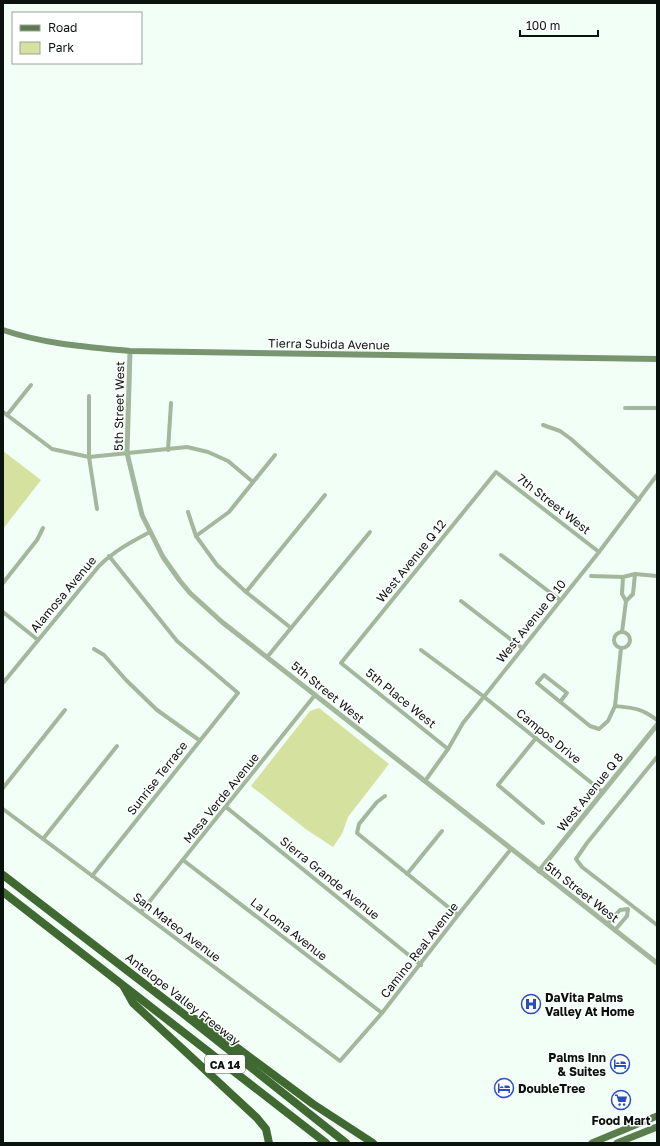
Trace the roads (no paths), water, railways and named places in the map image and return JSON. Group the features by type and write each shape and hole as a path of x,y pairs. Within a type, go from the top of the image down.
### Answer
{"highway":[{"name":"Antelope Valley Freeway","path":"3,875 185,1015 346,1143"},
{"name":"Antelope Valley Freeway","path":"3,892 326,1143"},
{"path":"123,984 133,1003 257,1118 266,1129 269,1143"},
{"path":"185,1015 204,1023 313,1104 372,1143"}],"main road":[{"name":"Tierra Subida Avenue","path":"3,330 21,336 83,347 130,351 657,359"},
{"path":"592,1143 606,1140 657,1116"},
{"path":"635,1136 638,1130 657,1120"},
{"path":"617,1143 657,1127"}],"street":[{"name":"5th Street West","path":"130,351 127,453 137,496 142,515 163,557 190,593 222,622 268,656 315,695 657,963"},
{"path":"31,385 5,414 52,449 89,456 168,450 187,447 208,452 228,461 253,482"},
{"path":"89,396 89,456 97,509"},
{"path":"168,450 171,403"},
{"path":"625,408 657,408"},
{"path":"543,425 560,431 571,439 639,500"},
{"path":"196,536 229,512 275,455"},
{"name":"7th Street West","path":"496,472 599,552"},
{"name":"West Avenue Q 12","path":"341,663 496,472"},
{"name":"West Avenue Q 10","path":"425,781 448,749 463,723 483,696 599,552 657,476"},
{"path":"246,592 325,495"},
{"path":"188,512 196,536 217,565 246,592 291,628"},
{"path":"3,583 37,540 43,528"},
{"name":"Alamosa Avenue","path":"3,683 78,590 109,556 130,542 150,532"},
{"path":"268,656 370,532"},
{"path":"501,555 560,600"},
{"name":"Sunrise Terrace","path":"92,876 238,693 177,641 109,556"},
{"path":"626,601 633,594 635,574"},
{"path":"592,576 623,577 635,574 657,576"},
{"path":"622,632 626,601 622,594 623,577"},
{"path":"461,602 522,648"},
{"path":"3,612 38,640"},
{"path":"617,633 627,633 630,640 628,645 621,648 615,644 614,639 617,633"},
{"path":"560,702 567,693 544,675 537,684 590,726 599,729 608,721 615,706 621,648"},
{"path":"94,649 104,655 126,680 157,710 199,740"},
{"name":"Campos Drive","path":"421,650 483,696 603,792"},
{"name":"5th Place West","path":"341,663 448,749"},
{"name":"Mesa Verde Avenue","path":"141,912 226,808 315,695"},
{"path":"615,706 646,711 657,720"},
{"path":"3,788 65,710"},
{"name":"West Avenue Q 8","path":"539,871 657,725"},
{"path":"536,738 498,785 543,823"},
{"path":"43,839 117,746"},
{"path":"657,757 587,843 576,859 582,867 629,907 657,925"},
{"path":"385,796 377,802 359,824 357,833 458,915"},
{"name":"Sierra Grande Avenue","path":"226,808 421,965"},
{"name":"San Mateo Avenue","path":"3,809 340,1061"},
{"path":"408,874 442,831"},
{"name":"Camino Real Avenue","path":"340,1061 421,965 458,915 511,849"},
{"name":"La Loma Avenue","path":"183,860 382,1013"},
{"path":"607,924 620,910 629,907"},
{"path":"615,930 627,916 629,907"}],"place":[{"name":"DaVita Palms Valley At Home","path":"531,1004"},
{"name":"Palms Inn & Suites","path":"620,1064"},
{"name":"DoubleTree","path":"504,1088"},
{"name":"Food Mart","path":"621,1100"}]}
